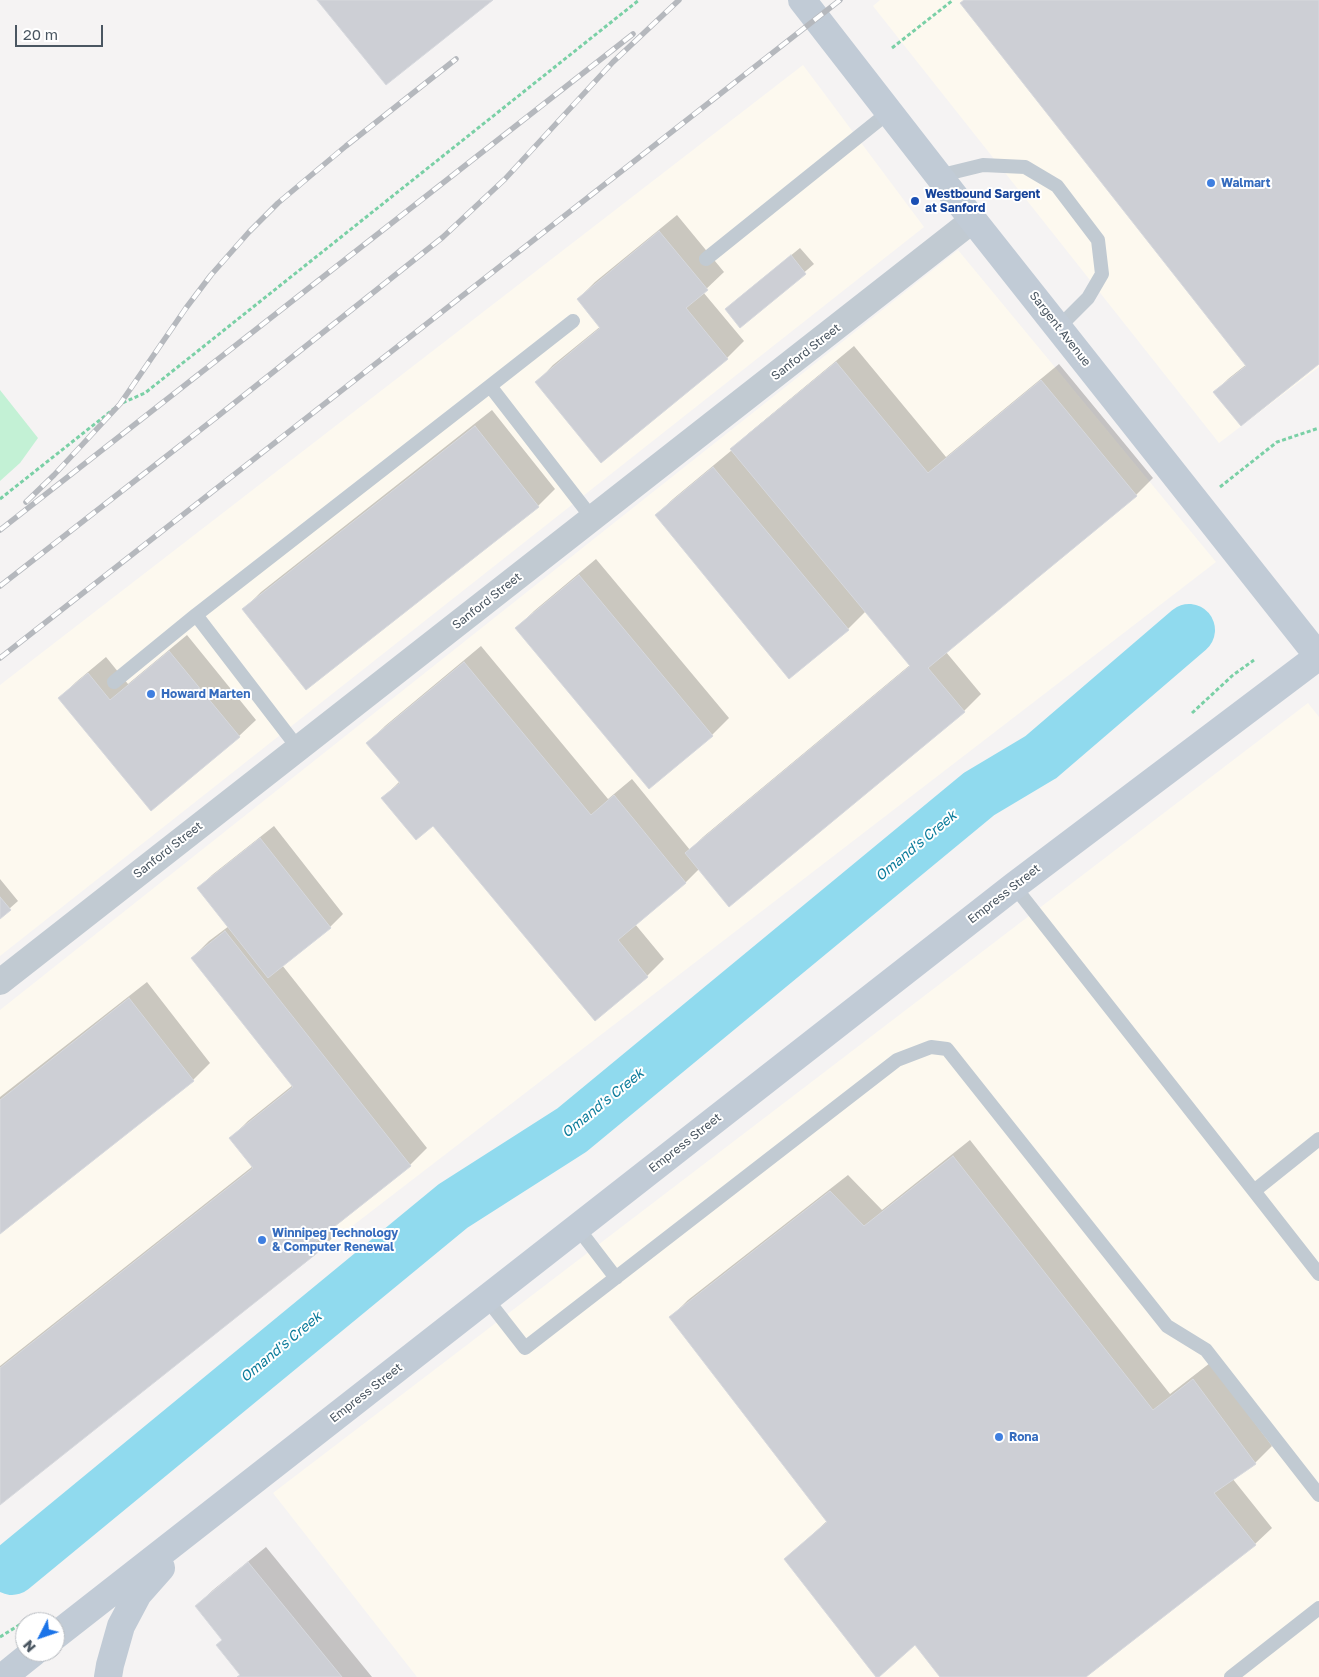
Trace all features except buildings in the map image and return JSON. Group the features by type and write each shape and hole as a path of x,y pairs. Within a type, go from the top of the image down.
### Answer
{"main road":[{"name":"Sargent Avenue","path":"802,0 938,176 1319,657"},
{"name":"Empress Street","path":"65,1628 1014,886 1319,657"},
{"path":"108,1677 121,1626 138,1594 203,1519"},
{"path":"3,1677 22,1662"}],"street":[{"name":"Sanford Street","path":"0,982 973,220"}],"lane":[{"path":"706,259 889,112"},
{"path":"938,176 983,165 1026,167 1057,186 1098,240 1102,274 1088,298 1059,328"},
{"path":"114,682 196,615 573,321"},
{"path":"490,386 592,518"},
{"path":"196,615 298,748"},
{"path":"1014,886 1319,1274"},
{"path":"486,1298 525,1348 898,1060 931,1047 947,1049 1167,1326 1206,1350 1319,1495"},
{"path":"1254,1191 1319,1139"},
{"path":"577,1227 616,1278"},
{"path":"1231,1677 1319,1608"}],"path":[{"path":"0,498 120,404 144,393 640,0"},
{"path":"892,48 953,0"},
{"path":"1199,504 1277,442 1319,428"}],"shaded area":[{"name":"Walmart","path":"880,0 1319,0 1319,367 1219,443 873,6"},
{"path":"803,65 924,227 0,956 0,685"},
{"path":"958,250 1216,562 321,1250 0,1505 0,1010"},
{"path":"1308,703 1319,717 1319,1677 417,1677 273,1493"}],"green space":[{"path":"0,390 38,438 20,463 0,481"}],"waterway":[{"name":"Omand's Creek","path":"12,1569 453,1206 572,1130 979,794 1041,757 1189,630"}],"railway":[{"path":"0,586 443,237 505,179 613,62 679,0"},
{"path":"0,658 840,0"},
{"path":"0,530 633,34"},
{"path":"26,502 54,475 120,404 186,308 211,275 249,232 278,203 346,146 456,59"}],"place":[{"name":"Walmart","path":"1211,183"},
{"name":"Westbound Sargent at Sanford","path":"915,201"},
{"name":"Howard Marten","path":"151,694"},
{"name":"Winnipeg Technology & Computer Renewal","path":"262,1240"},
{"name":"Rona","path":"999,1437"}]}
